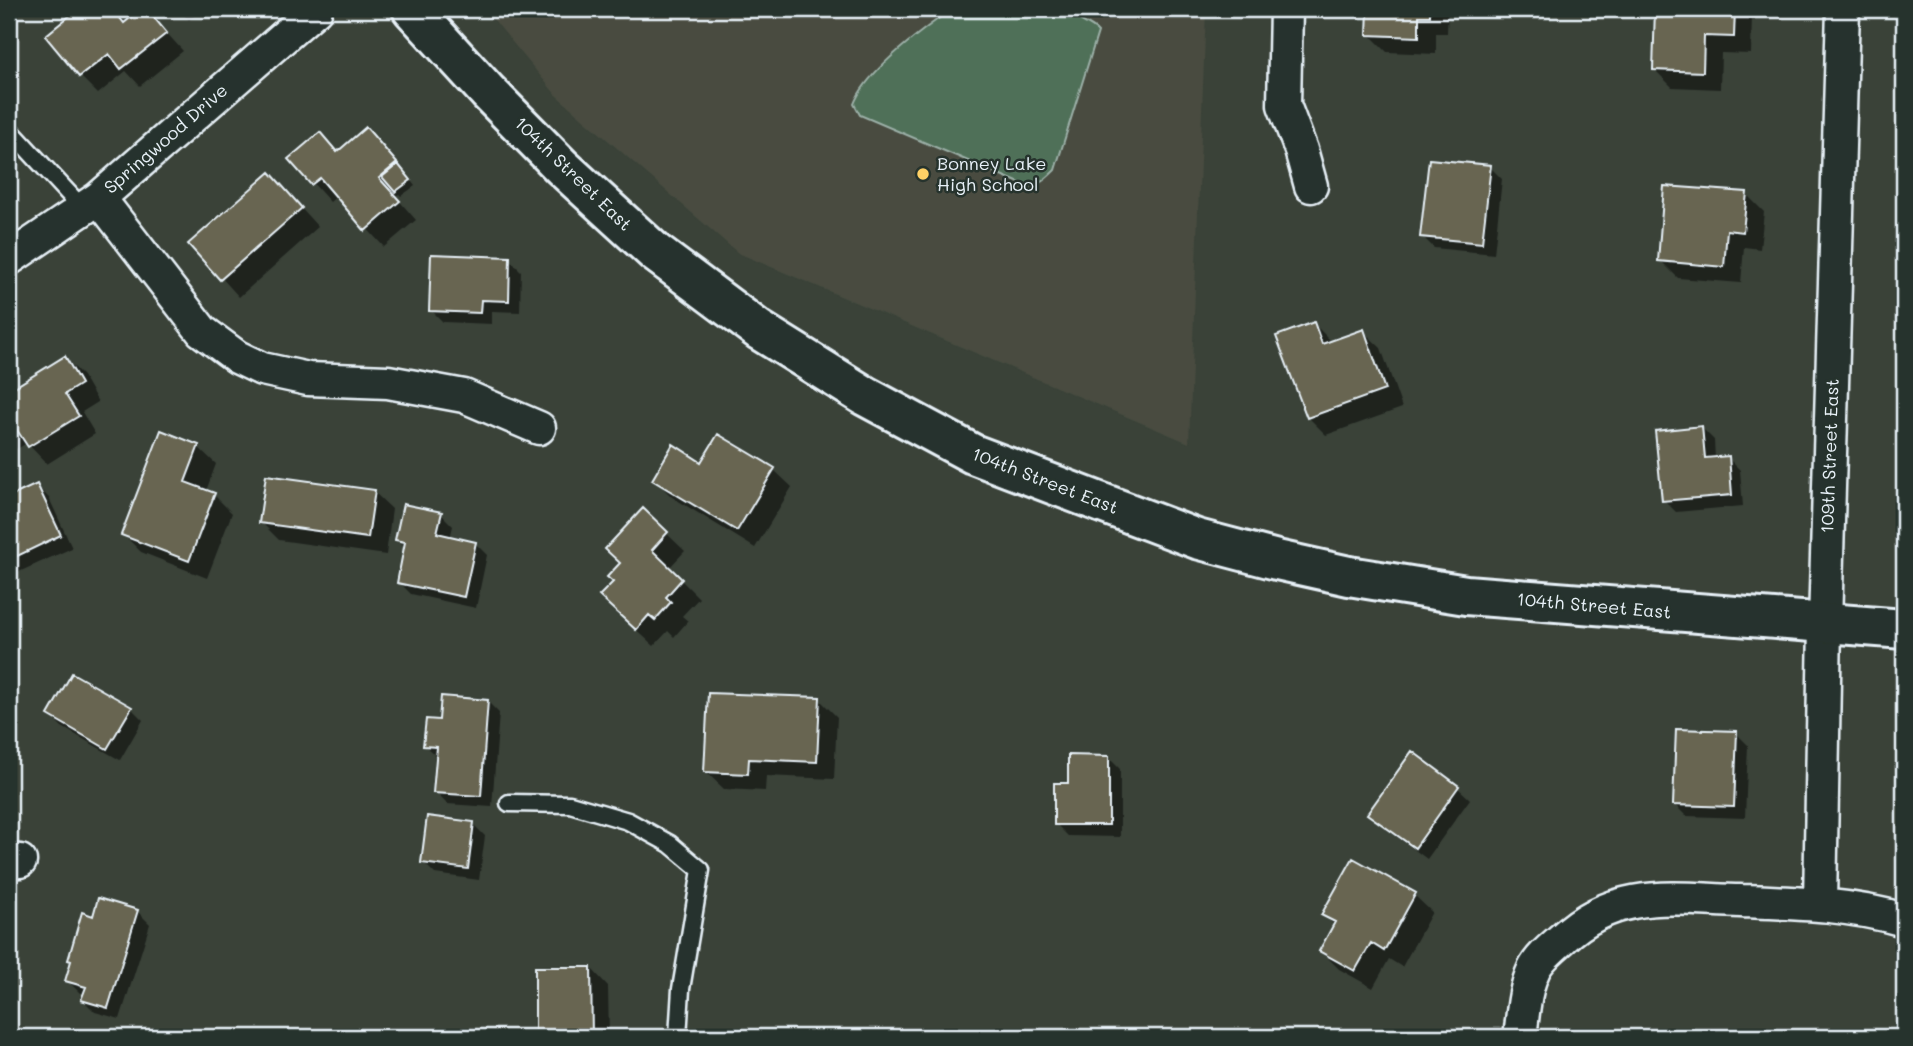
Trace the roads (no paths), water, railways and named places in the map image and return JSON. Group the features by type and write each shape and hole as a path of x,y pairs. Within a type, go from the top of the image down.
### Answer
{"street":[{"name":"Springwood Drive","path":"9,259 91,203 316,9"},
{"name":"104th Street East","path":"412,9 562,167 656,253 759,330 865,396 974,454 1197,539 1278,561 1349,576 1466,596 1904,629"},
{"path":"1286,9 1284,106 1311,186"},
{"name":"109th Street East","path":"1820,904 1825,624 1843,9"},
{"path":"91,203 202,331 237,357 262,369 308,379 388,382 464,396 539,428"},
{"path":"1520,1037 1527,990 1535,968 1551,948 1578,923 1612,906 1652,898 1820,904 1904,920"}],"lane":[{"path":"9,129 91,203"},
{"path":"509,803 570,804 628,821 670,844 701,870 681,989 678,1037"}],"place":[{"name":"Bonney Lake High School","path":"923,174"}]}
